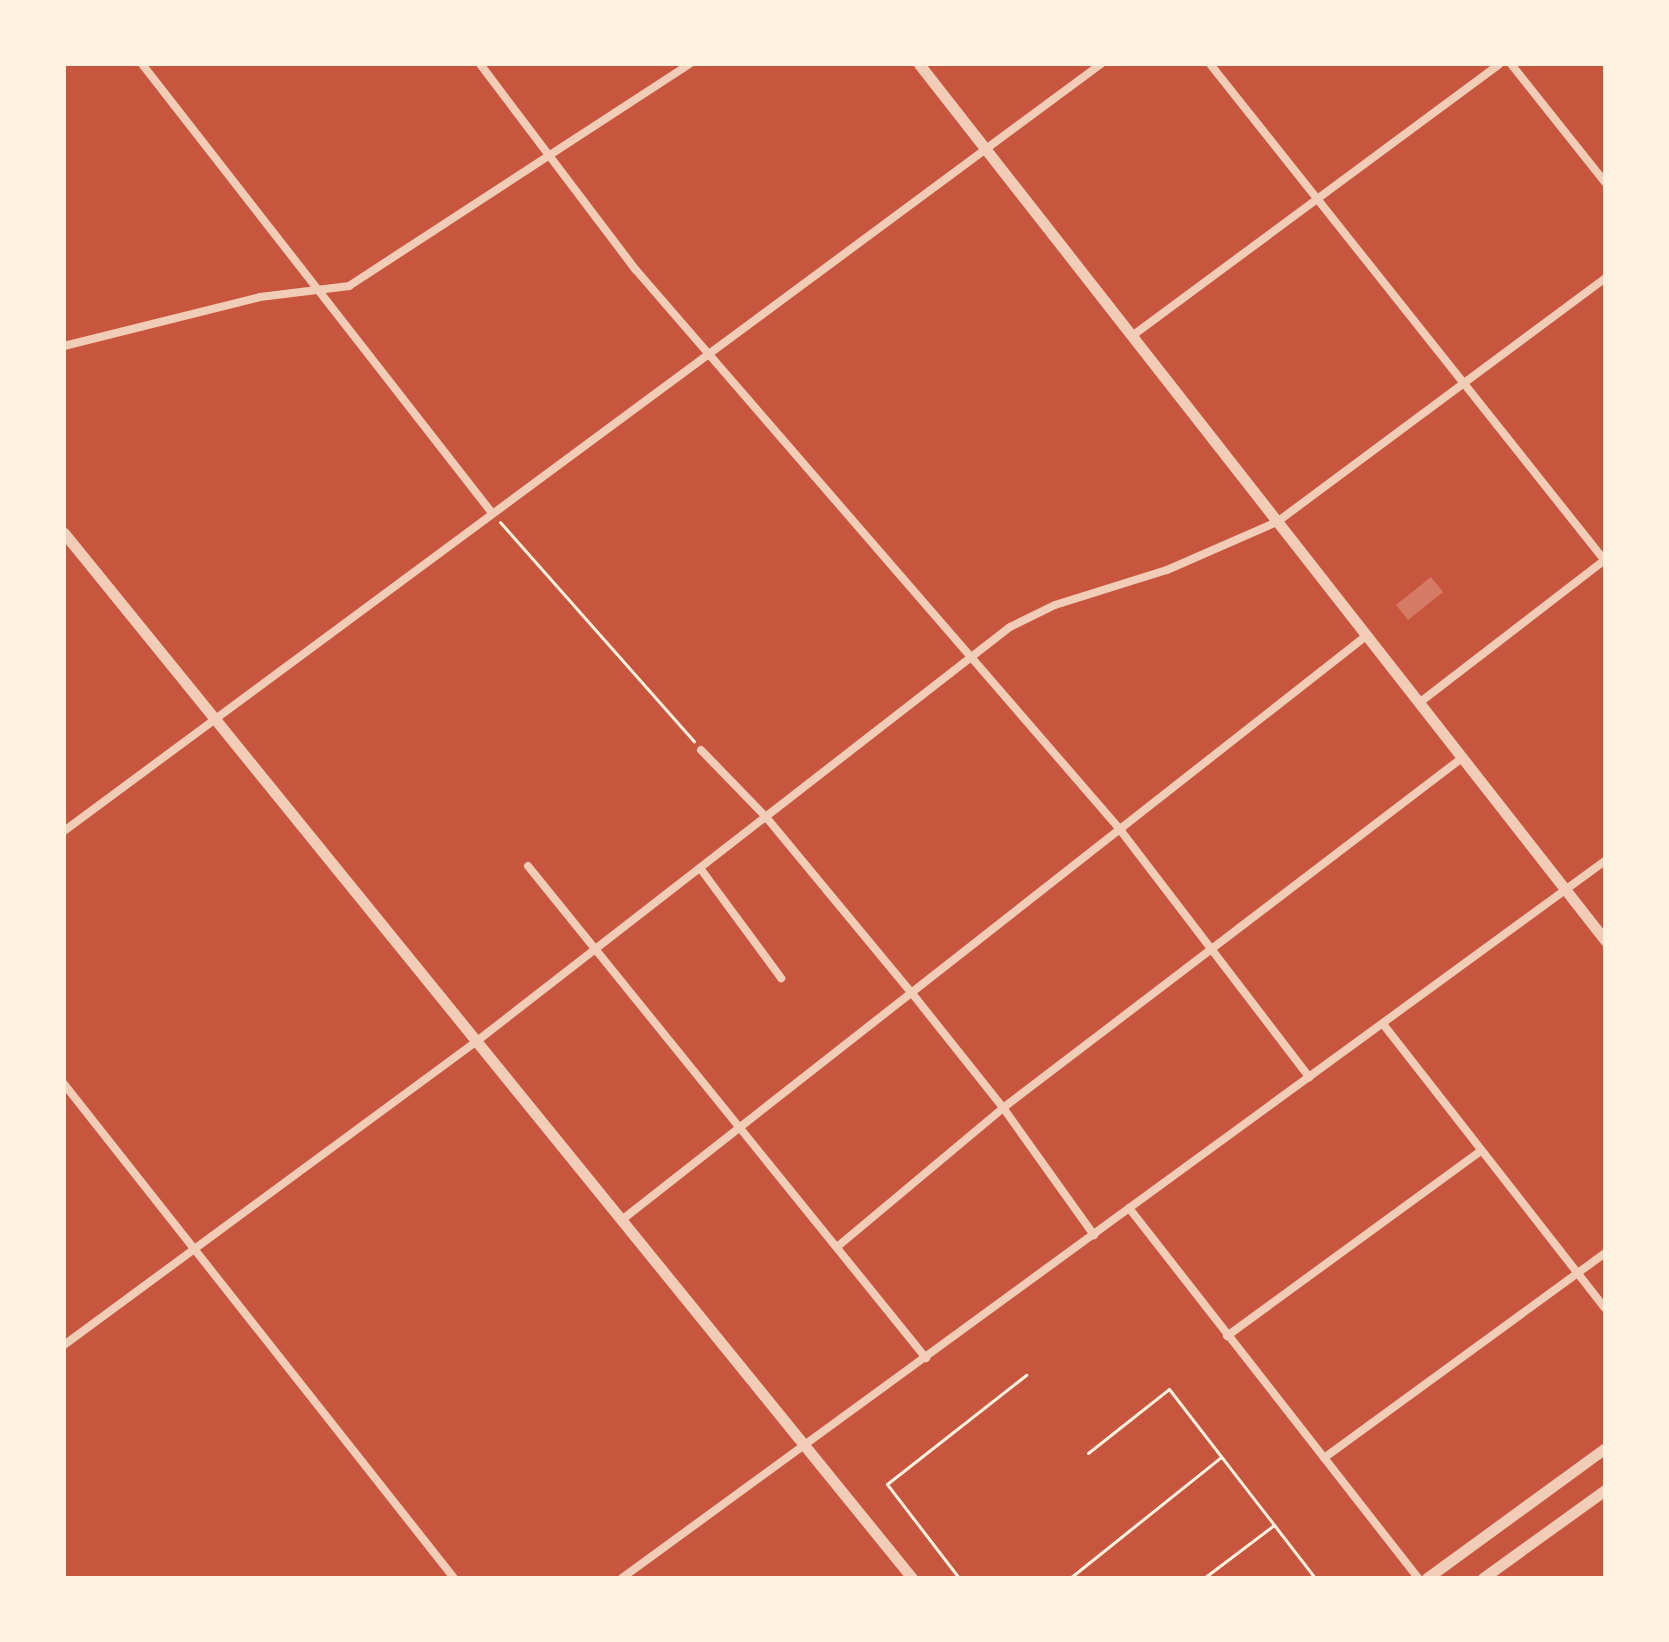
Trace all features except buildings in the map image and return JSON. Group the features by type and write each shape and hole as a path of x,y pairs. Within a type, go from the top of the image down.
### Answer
{"street":[{"path":"142,64 323,292 492,513"},
{"path":"480,64 707,356 971,654 1118,827 1309,1077"},
{"path":"64,346 260,297 323,292 349,286 690,64"},
{"path":"919,64 1605,940"},
{"path":"64,831 1101,64"},
{"path":"1210,64 1461,385 1605,560 1419,703"},
{"path":"1132,336 1499,64"},
{"path":"1511,64 1605,182"},
{"path":"64,1345 477,1041 971,654 1055,605 1167,570 1277,522 1605,278"},
{"path":"64,533 912,1578"},
{"path":"623,1219 741,1129 1118,827 1366,636"},
{"path":"701,750 766,817 911,992 1004,1109 1094,1235"},
{"path":"837,1247 1004,1109 1462,758"},
{"path":"622,1578 1605,861"},
{"path":"528,866 598,947 926,1358"},
{"path":"700,868 781,978"},
{"path":"1383,1024 1605,1308"},
{"path":"64,1084 454,1578"},
{"path":"1227,1336 1481,1151"},
{"path":"1129,1208 1418,1578"},
{"path":"1324,1458 1605,1253"},
{"path":"1427,1578 1605,1448"},
{"path":"1483,1578 1605,1490"}],"path":[{"path":"492,513 701,750"},
{"path":"959,1578 887,1484 1026,1375"},
{"path":"1088,1453 1169,1389 1315,1578"},
{"path":"1070,1578 1221,1457"},
{"path":"1204,1578 1274,1525"}]}
